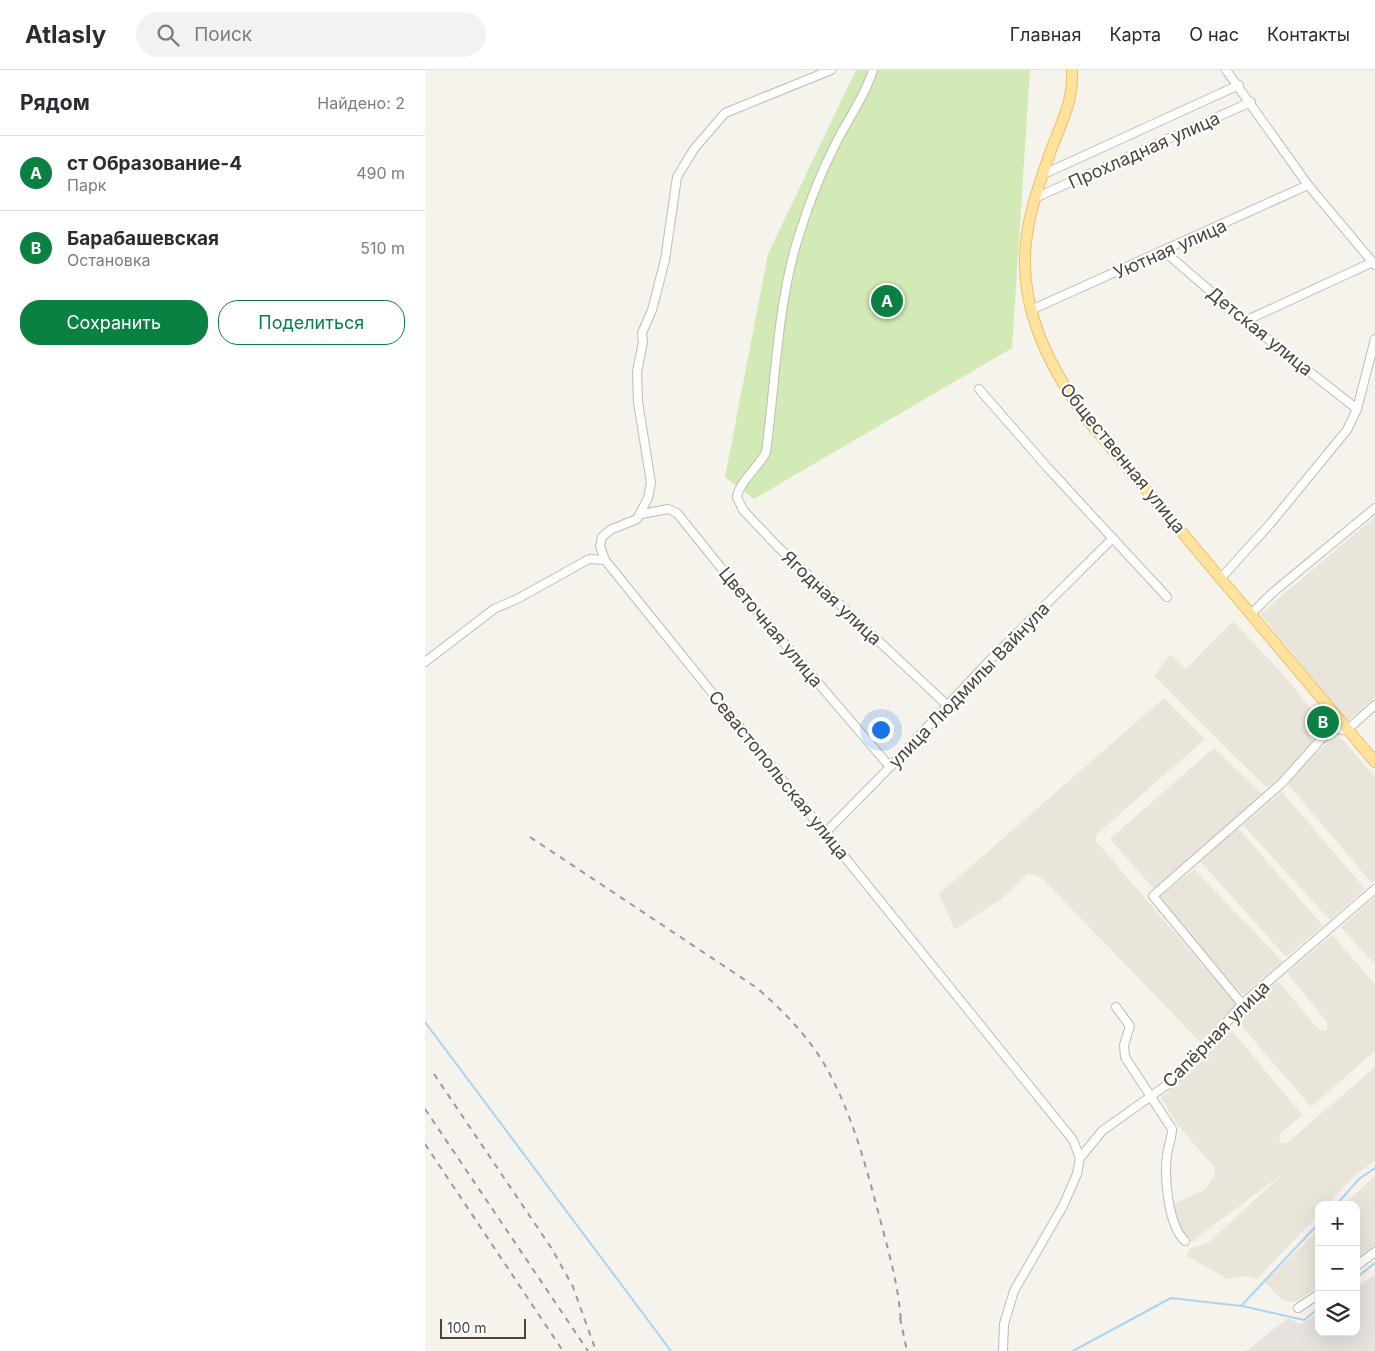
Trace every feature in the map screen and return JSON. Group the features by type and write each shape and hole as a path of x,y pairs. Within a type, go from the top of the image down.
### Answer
{"main road":[{"name":"Общественная улица","path":"1072,70 1072,92 1069,107 1044,174 1027,235 1027,293 1044,349 1059,379 1076,403 1375,762"}],"street":[{"path":"425,662 494,609 519,598 589,559 605,560 600,546 602,537 610,530 632,522 641,514 651,483 638,402 637,372 643,342 642,333 652,310 665,260 677,177 694,149 725,112 831,70"},
{"name":"Ягодная улица","path":"873,70 868,86 823,169 800,232 787,283 766,452 758,467 744,482 737,498 755,524 947,706"},
{"path":"1227,70 1308,185 1374,264 1245,321"},
{"path":"1044,174 1239,85"},
{"name":"Прохладная улица","path":"1037,197 1251,102"},
{"name":"Уютная улица","path":"1031,310 1165,252 1308,185"},
{"name":"Детская улица","path":"1165,252 1245,321 1357,409"},
{"path":"1221,578 1326,456 1352,421 1357,409 1375,340"},
{"path":"979,389 1167,597"},
{"path":"1252,613 1271,594 1375,508"},
{"name":"Цветочная улица","path":"641,514 669,509 677,513 731,580 890,767"},
{"name":"улица Людмилы Вайнула","path":"826,832 1113,538"},
{"name":"Севастопольская улица","path":"605,560 1073,1140 1080,1158"},
{"path":"1242,1004 1153,896 1282,783 1323,737 1335,729 1347,730 1375,705"},
{"name":"Сапёрная улица","path":"1080,1158 1102,1131 1175,1079 1242,1004 1375,889"},
{"path":"1115,1007 1131,1026 1124,1044 1125,1057 1173,1129 1167,1154 1167,1176 1172,1218 1176,1231 1185,1241"},
{"path":"1003,1351 1003,1324 1014,1291 1063,1206 1077,1174 1080,1158"},
{"path":"1360,1263 1375,1252"},
{"path":"1298,1308 1315,1297"}],"shaded area":[{"path":"1375,517 1375,697 1348,721 1260,614"},
{"path":"1233,621 1290,682 1319,720 1307,731 1314,743 1277,782 1266,787 1154,676 1170,654 1186,669"},
{"path":"1164,698 1205,739 1097,834 1095,840 1236,1004 1201,1043 1041,877 1028,873 1004,897 955,929 939,894"},
{"path":"1341,738 1375,777 1375,880 1372,883 1286,782 1322,747"},
{"path":"1214,748 1262,794 1155,890 1110,839"},
{"path":"1282,792 1365,889 1330,920 1243,825"},
{"path":"1238,828 1323,926 1286,957 1200,861"},
{"path":"1194,869 1283,962 1243,995 1210,960 1159,897"},
{"path":"1375,897 1375,965 1341,927"},
{"path":"1332,935 1375,984 1375,1051 1311,1107 1234,1017 1278,981 1319,1030 1327,1030 1327,1022 1287,973"},
{"path":"1229,1027 1302,1115 1279,1135 1280,1142 1286,1144 1375,1067 1375,1161 1355,1175 1331,1201 1315,1201 1315,1218 1257,1279 1248,1276 1228,1279 1187,1256 1189,1249 1208,1243 1285,1172 1191,1242 1181,1235 1171,1205 1205,1190 1215,1175 1215,1168 1177,1124 1161,1098 1206,1057"},
{"path":"1375,1176 1375,1248 1360,1258 1360,1201 1347,1201"},
{"path":"1315,1233 1315,1289 1296,1302 1283,1301 1265,1282"},
{"path":"1375,1275 1375,1351 1246,1351 1288,1318 1301,1324 1315,1315 1315,1336 1360,1336 1360,1285"}],"green space":[{"path":"856,70 1030,70 1012,348 754,499 725,477 768,254"}],"waterway":[{"path":"425,1022 671,1351"},
{"path":"1340,1201 1359,1179 1375,1168"},
{"path":"1073,1351 1171,1298 1241,1306 1315,1227"},
{"path":"1360,1275 1375,1263"},
{"path":"1242,1306 1304,1320 1315,1311"}],"railway":[{"path":"530,837 757,988 784,1013 809,1041 833,1080 857,1138 890,1257 896,1283 901,1323"},
{"path":"434,1074 552,1249 573,1287 596,1351"},
{"path":"425,1109 588,1351"},
{"path":"425,1144 563,1351"},
{"path":"900,1318 907,1351"}],"place":[{"name":"ст Образование-4","path":"887,301"},
{"name":"Барабашевская","path":"1323,722"}]}
